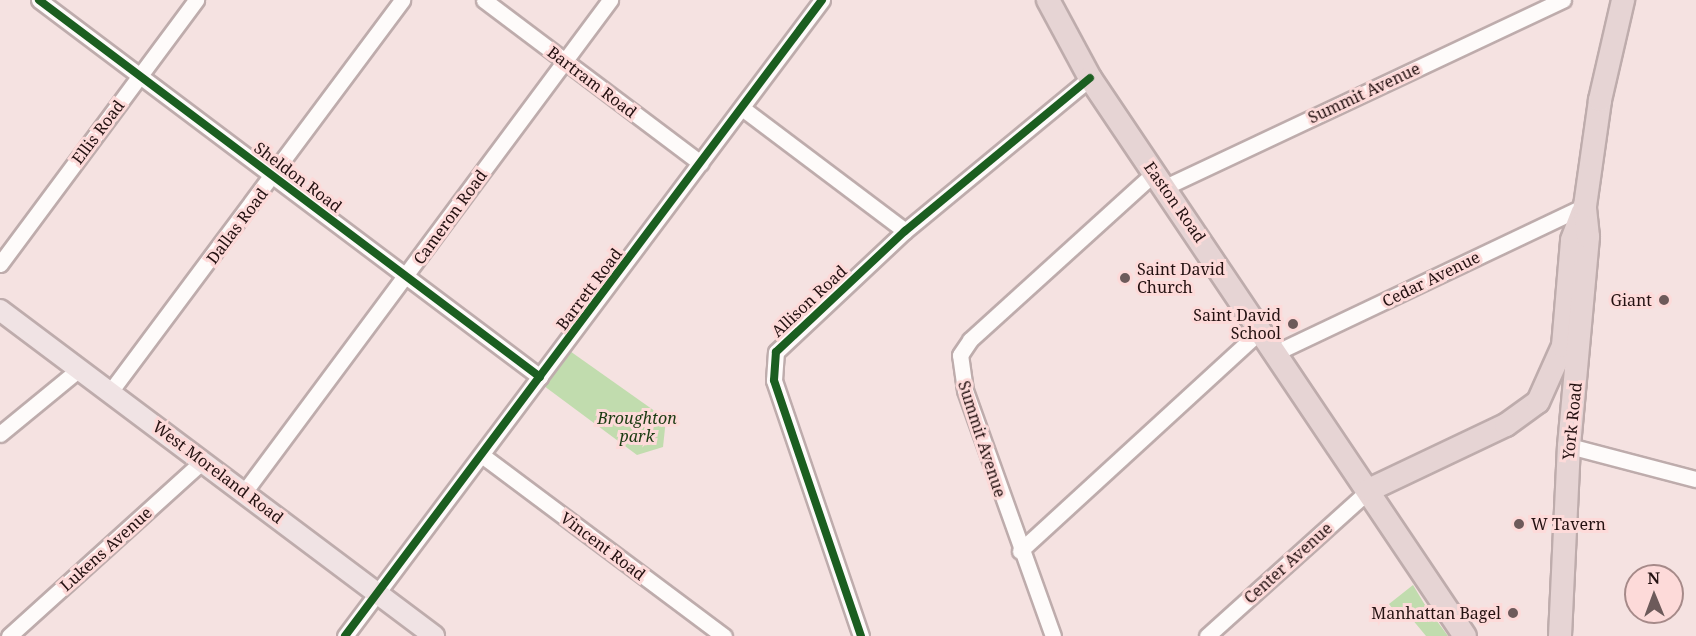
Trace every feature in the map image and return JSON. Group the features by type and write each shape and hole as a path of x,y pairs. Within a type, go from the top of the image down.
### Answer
{"highway":[{"name":"Easton Road","path":"1048,0 1090,78 1262,329 1465,636"},
{"name":"York Road","path":"1369,490 1506,426 1538,402 1563,346 1572,240 1585,206 1600,100 1623,0"},
{"name":"York Road","path":"1560,636 1569,446 1588,237 1585,206"},
{"name":"Easton Road","path":"1408,551 1481,636"}],"main road":[{"name":"West Moreland Road","path":"0,310 245,491 434,636"}],"street":[{"name":"Sheldon Road","path":"39,0 540,377"},
{"name":"Ellis Road","path":"0,264 196,0"},
{"name":"Dallas Road","path":"110,392 275,177 402,0"},
{"name":"Bartram Road","path":"484,0 700,163"},
{"name":"Cameron Road","path":"245,491 610,0"},
{"name":"Barrett Road","path":"345,636 380,595 822,0"},
{"name":"Summit Avenue","path":"1053,636 1020,551 963,384 960,356 978,333 1160,180 1272,137 1563,0"},
{"name":"Allison Road","path":"861,636 772,367 786,339 905,231 1090,78"},
{"path":"742,108 905,231"},
{"name":"Cedar Avenue","path":"1277,352 1585,206"},
{"path":"1020,551 1262,329"},
{"path":"0,434 79,369"},
{"path":"1569,446 1696,479"},
{"name":"Vincent Road","path":"483,456 724,636"},
{"name":"Lukens Avenue","path":"9,636 204,461"},
{"name":"Center Avenue","path":"1207,636 1369,490"}],"green space":[{"name":"Broughton park","path":"567,349 666,419 663,447 637,455 540,383"},
{"path":"1413,585 1448,636 1426,636 1402,607 1395,612 1389,604"}],"cycle path":[{"path":"39,0 540,377"},
{"path":"345,636 822,0"},
{"path":"861,636 774,380 776,352 905,231 1090,78"}],"place":[{"name":"Saint David Church","path":"1125,278"},
{"name":"Giant","path":"1664,300"},
{"name":"Saint David School","path":"1293,324"},
{"name":"W Tavern","path":"1519,524"},
{"name":"Manhattan Bagel","path":"1513,613"}]}
